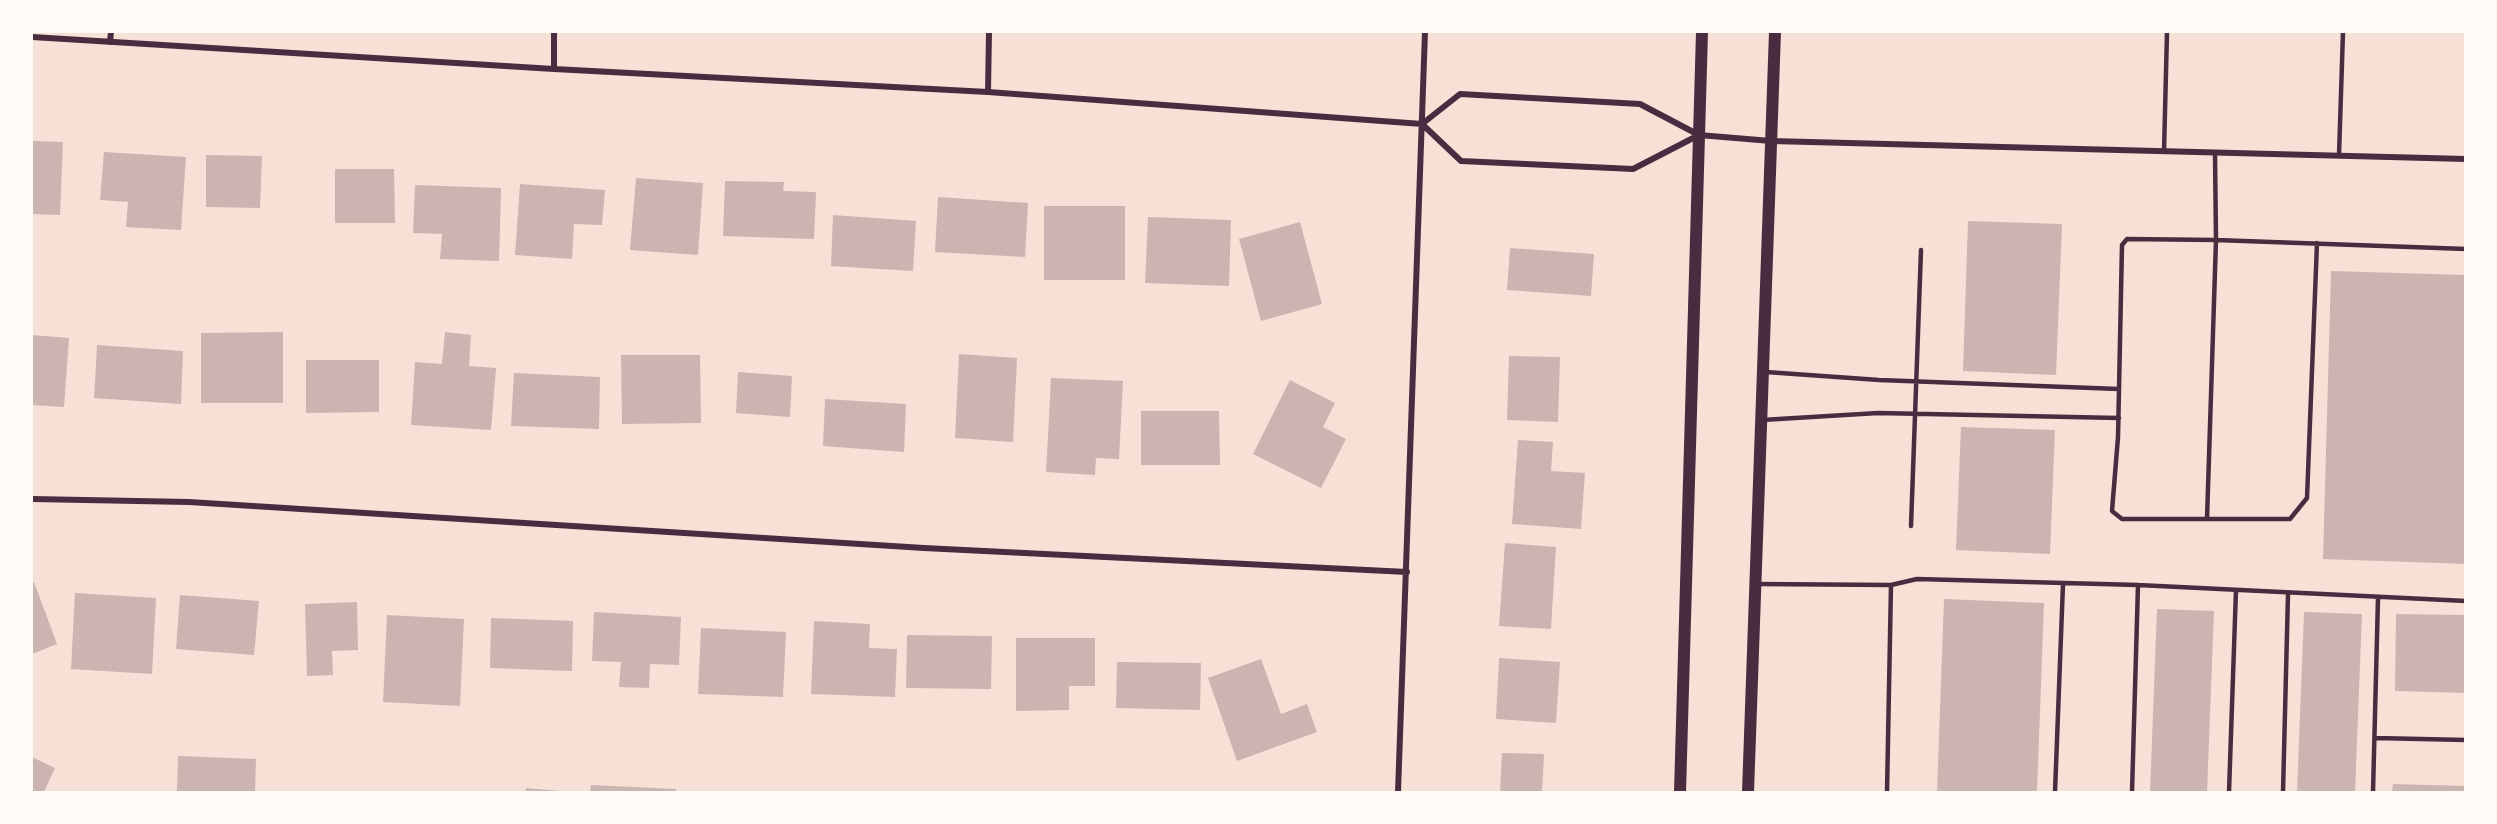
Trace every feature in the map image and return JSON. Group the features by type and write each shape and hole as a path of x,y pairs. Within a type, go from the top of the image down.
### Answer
{"main road":[{"path":"1680,792 1702,32"},
{"path":"1748,792 1775,32"}],"street":[{"path":"110,42 111,32"},
{"path":"554,32 554,69"},
{"path":"988,92 989,32"},
{"path":"1398,792 1425,32"},
{"path":"32,37 554,69 988,92 1422,124 1461,161 1633,169 1699,135"},
{"path":"1422,124 1460,94 1640,104 1699,135 1771,141 2466,159"},
{"path":"32,499 200,503 924,548 1407,572"}],"lane":[{"path":"2164,152 2167,32"},
{"path":"2339,155 2343,32"},
{"path":"2207,519 2216,240 2215,153"},
{"path":"2317,243 2307,498 2290,519 2122,519 2112,511 2119,418 2122,245 2127,239 2216,240 2317,243 2466,249"},
{"path":"1911,526 1921,250"},
{"path":"1763,372 1916,382 2119,389"},
{"path":"1762,420 1878,413 2119,418"},
{"path":"1755,584 1891,585 1917,579 2138,585 2466,601"},
{"path":"2055,792 2063,584"},
{"path":"1887,792 1891,585"},
{"path":"2132,792 2138,585"},
{"path":"2229,792 2236,590"},
{"path":"2283,792 2288,594"},
{"path":"2373,792 2378,598"},
{"path":"2375,738 2466,740"}],"building":[{"path":"32,141 63,142 60,215 32,214"},
{"path":"104,152 186,157 181,230 126,227 128,202 100,200"},
{"path":"206,155 262,156 260,208 206,207"},
{"path":"335,169 394,169 395,223 335,223"},
{"path":"636,178 703,183 698,255 630,250"},
{"path":"725,181 784,182 783,191 816,192 814,239 723,236"},
{"path":"520,184 605,190 602,225 574,224 572,259 515,255"},
{"path":"415,185 501,188 499,261 440,259 442,234 413,233"},
{"path":"938,197 1028,203 1025,257 935,252"},
{"path":"1044,206 1125,206 1125,280 1044,280"},
{"path":"833,215 916,221 913,271 831,266"},
{"path":"1148,217 1231,220 1229,286 1145,283"},
{"path":"1968,221 2062,224 2056,375 1963,371"},
{"path":"1300,222 1322,304 1261,321 1239,239"},
{"path":"1510,248 1594,254 1591,296 1507,290"},
{"path":"2331,271 2466,275 2466,564 2323,559"},
{"path":"283,332 283,403 201,403 201,333"},
{"path":"445,332 471,335 469,366 496,368 491,430 411,425 415,362 442,364"},
{"path":"32,335 69,338 64,407 32,405"},
{"path":"97,345 183,351 181,404 94,398"},
{"path":"959,354 1017,358 1013,442 955,438"},
{"path":"621,355 700,355 701,423 622,424"},
{"path":"1509,356 1560,357 1558,422 1507,420"},
{"path":"306,360 379,360 379,412 306,413"},
{"path":"738,372 792,376 790,417 736,413"},
{"path":"514,373 600,377 599,429 511,426"},
{"path":"1051,378 1123,381 1119,459 1096,458 1095,475 1046,472"},
{"path":"1290,380 1335,403 1323,427 1346,439 1321,488 1253,454"},
{"path":"825,399 906,404 904,452 823,446"},
{"path":"1141,411 1219,411 1220,465 1141,465"},
{"path":"1961,427 2055,430 2050,554 1956,550"},
{"path":"1518,440 1553,442 1551,471 1585,473 1581,529 1512,524"},
{"path":"1505,543 1556,547 1551,629 1499,626"},
{"path":"34,582 57,644 32,654 32,583"},
{"path":"75,593 156,598 152,674 71,669"},
{"path":"180,595 259,601 254,655 176,649"},
{"path":"1944,599 2044,603 2037,792 1937,792"},
{"path":"357,602 358,650 332,651 333,675 307,676 305,604"},
{"path":"2157,609 2214,611 2207,792 2150,792"},
{"path":"594,612 681,617 679,665 650,664 649,688 619,687 621,662 592,661"},
{"path":"2304,612 2362,614 2355,792 2297,792"},
{"path":"2396,614 2466,615 2466,693 2395,691"},
{"path":"387,615 464,619 460,706 383,702"},
{"path":"491,618 573,621 572,671 490,668"},
{"path":"814,621 870,624 869,648 897,649 895,697 811,694"},
{"path":"701,628 786,632 783,697 698,694"},
{"path":"907,635 992,636 991,689 906,688"},
{"path":"1016,638 1095,638 1095,686 1069,686 1069,710 1016,711"},
{"path":"1499,658 1560,662 1556,723 1496,719"},
{"path":"1261,659 1281,714 1307,704 1317,732 1237,761 1208,678"},
{"path":"1117,662 1201,663 1200,710 1116,708"},
{"path":"1502,753 1544,754 1542,792 1500,792"},
{"path":"178,756 256,759 255,792 177,792"},
{"path":"32,757 55,768 44,792 32,792"},
{"path":"2393,784 2466,786 2466,792 2392,792"},
{"path":"591,785 676,789 675,792 590,792"},
{"path":"526,788 560,791 560,792 526,792"}]}
